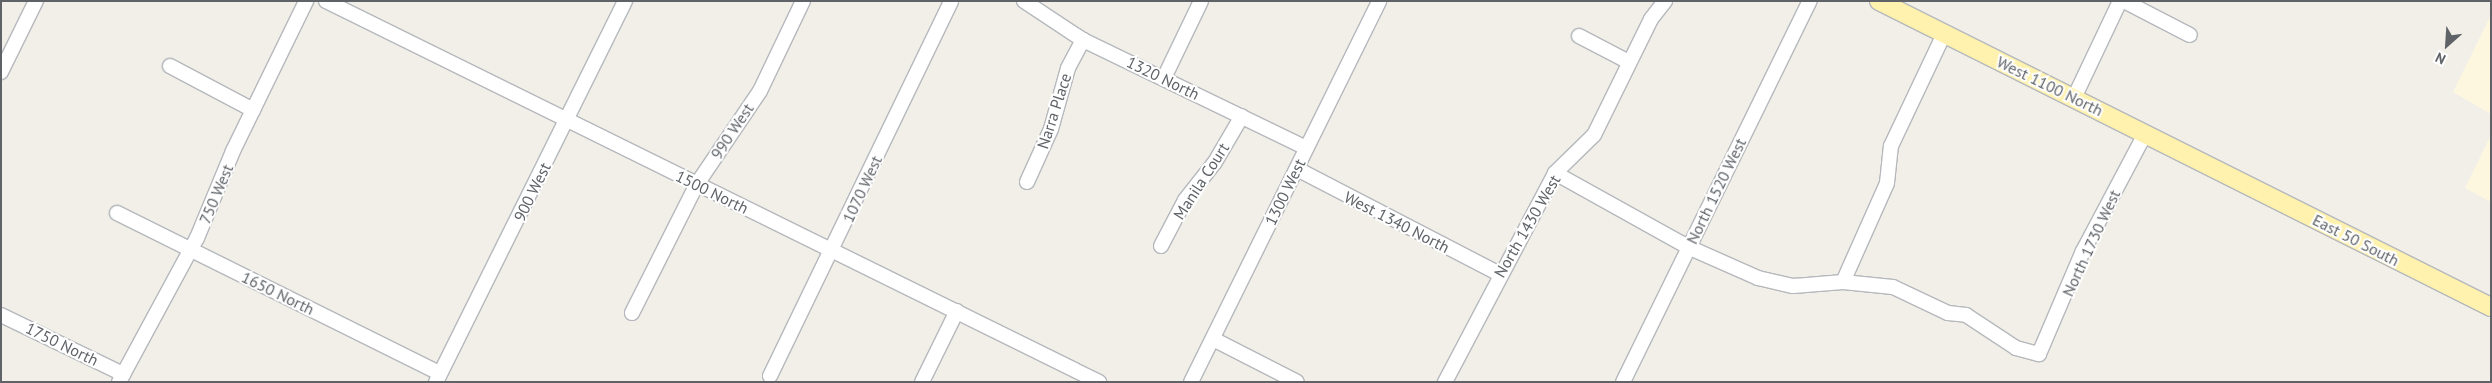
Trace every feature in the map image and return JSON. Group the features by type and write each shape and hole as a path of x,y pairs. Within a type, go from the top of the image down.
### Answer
{"main road":[{"name":"West 1100 North","path":"1883,2 2221,172"},
{"name":"East 50 South","path":"2221,172 2491,307"}],"street":[{"path":"1,72 36,1"},
{"name":"750 West","path":"121,378 191,250 253,110 306,1"},
{"name":"1500 North","path":"326,1 1099,382"},
{"name":"900 West","path":"438,377 567,121 625,1"},
{"name":"990 West","path":"632,313 697,184 760,90 803,1"},
{"name":"1070 West","path":"770,376 832,252 950,1"},
{"name":"1320 North","path":"1024,1 1083,40 1306,148"},
{"path":"1164,78 1201,1"},
{"name":"1300 West","path":"1191,382 1379,1"},
{"name":"North 1430 West","path":"1445,382 1498,273 1555,173 1594,135 1629,62 1664,1"},
{"name":"North 1520 West","path":"1623,382 1810,1"},
{"path":"2074,98 2120,1"},
{"path":"2124,1 2190,35"},
{"path":"1555,173 1688,247 1758,278 1792,286 1843,282 1887,183 1891,146 1944,34"},
{"path":"1579,36 1629,62"},
{"name":"Narra Place","path":"1027,182 1051,129 1068,68 1083,40"},
{"path":"170,66 253,110"},
{"name":"Manila Court","path":"1161,246 1184,200 1215,162 1242,116"},
{"name":"North 1730 West","path":"1843,282 1893,286 1948,313 1966,315 2016,348 2039,354 2083,251 2145,134"},
{"name":"West 1340 North","path":"1297,169 1498,273"},
{"name":"1650 North","path":"117,214 438,377"},
{"path":"922,382 957,311"},
{"name":"1750 North","path":"1,315 121,378"},
{"path":"1213,339 1297,382"}],"shaded area":[{"path":"2491,15 2491,114 2453,92"},
{"path":"2491,135 2491,202 2465,188"}]}
